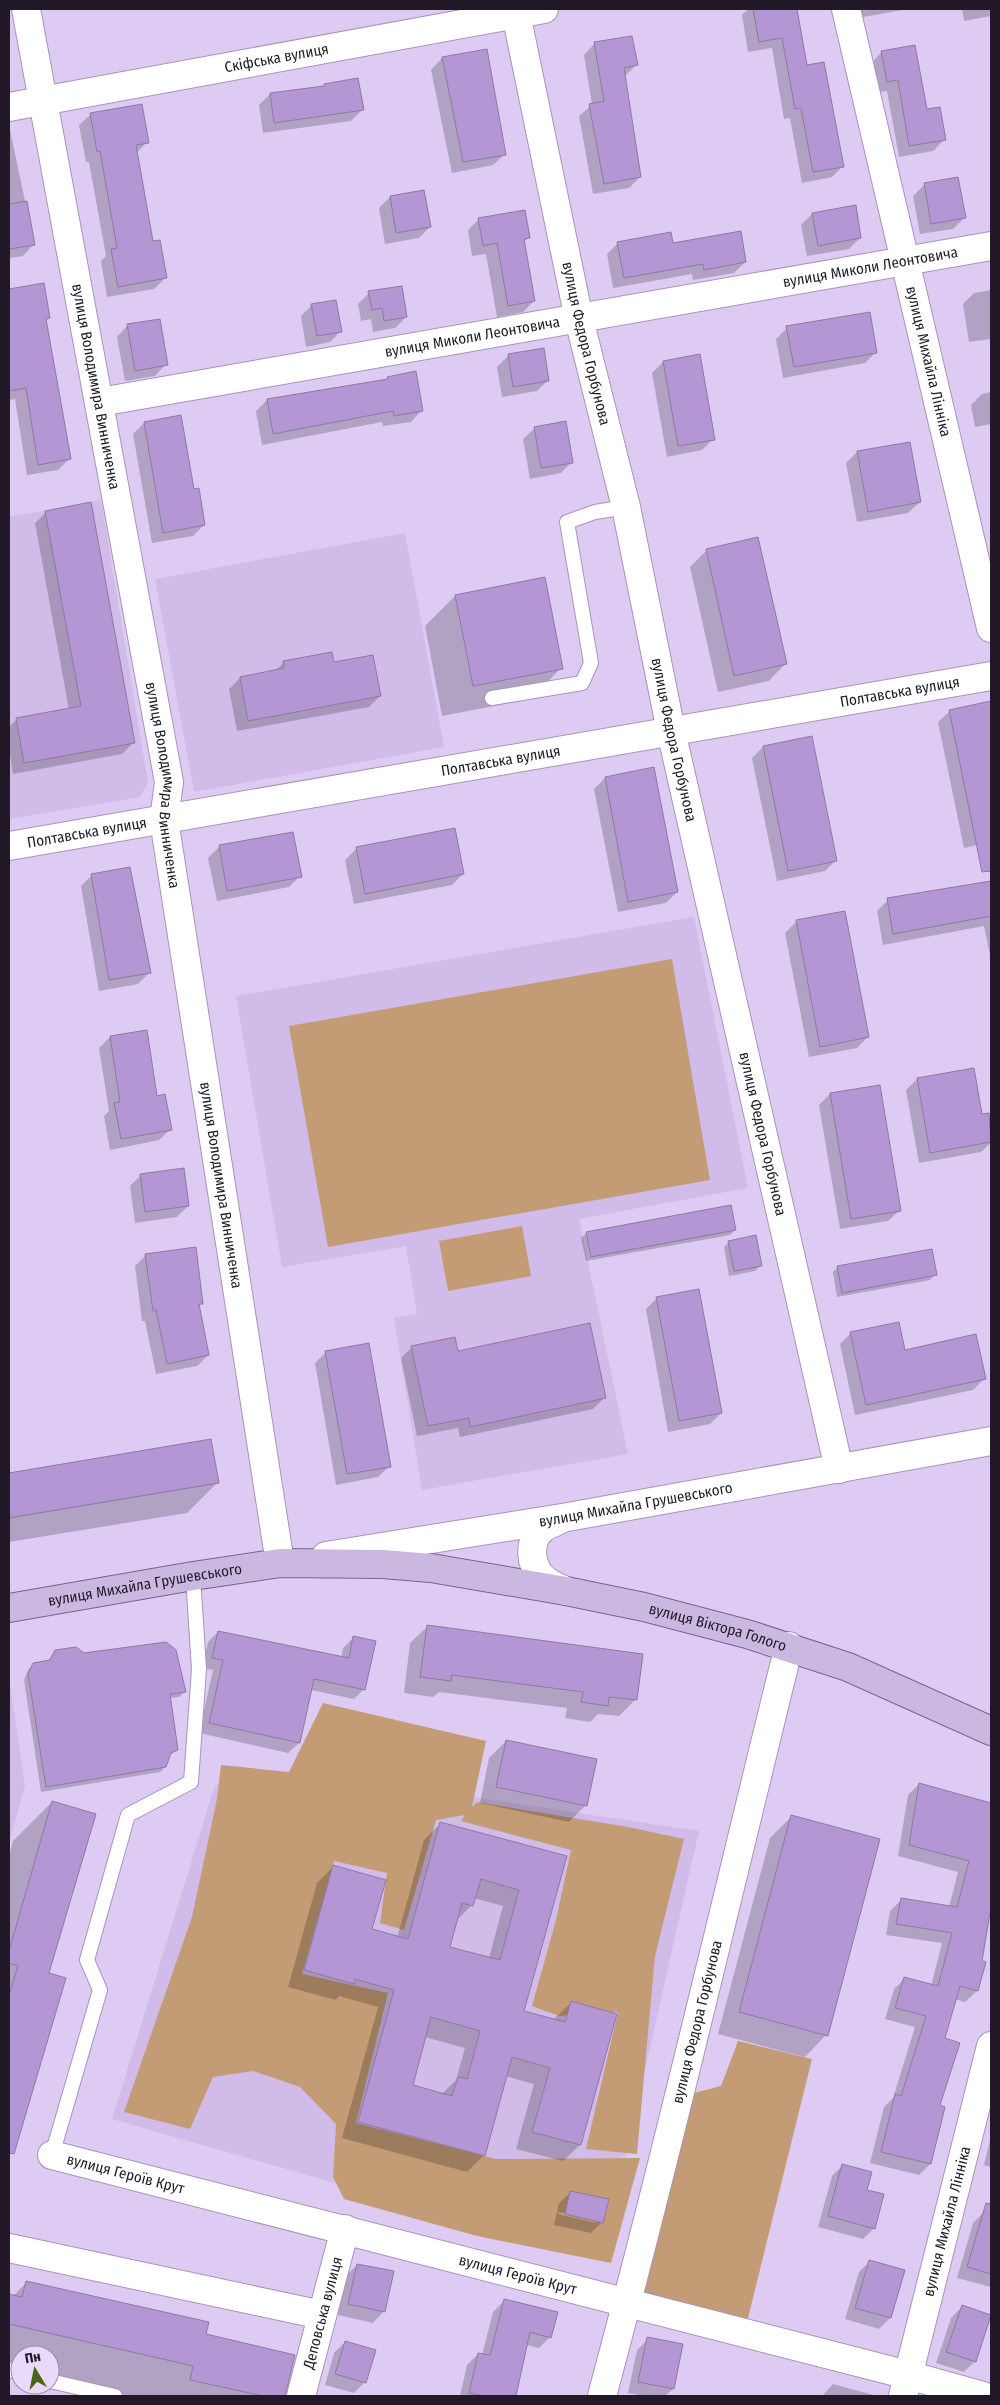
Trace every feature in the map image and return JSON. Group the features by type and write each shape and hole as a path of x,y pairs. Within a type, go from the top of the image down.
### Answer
{"main road":[{"name":"вулиця Михайла Грушевського","path":"9,1608 280,1563 365,1563 431,1568"},
{"name":"вулиця Віктора Голого","path":"431,1568 566,1590 686,1618 789,1646 848,1667 901,1689 991,1731"}],"street":[{"name":"вулиця Володимира Винниченка","path":"26,9 169,782 164,820 280,1563"},
{"name":"Скіфська вулиця","path":"9,107 515,11 544,9"},
{"name":"вулиця Михайла Лінніка","path":"846,9 991,628"},
{"name":"вулиця Федора Горбунова","path":"515,11 579,319 626,507 671,730 839,1469"},
{"name":"вулиця Миколи Леонтовича","path":"100,402 991,246"},
{"name":"Полтавська вулиця","path":"9,846 991,676"},
{"name":"вулиця Михайла Грушевського","path":"280,1563 562,1518 991,1441"},
{"path":"562,1518 542,1528 533,1542 532,1555 535,1568 547,1582 566,1590"},
{"name":"вулиця Федора Горбунова","path":"602,2396 688,2064 789,1646"},
{"name":"вулиця Михайла Лінніка","path":"905,2385 991,2046"},
{"name":"вулиця Героїв Крут","path":"52,2155 627,2302 905,2385 983,2396"},
{"name":"Деповська вулиця","path":"300,2396 345,2230"},
{"path":"9,2248 322,2315"}],"lane":[{"path":"492,698 582,682 591,663 567,522 595,512 626,507"},
{"path":"52,2155 100,1990 87,1960 128,1816 191,1782 199,1669 193,1576"},
{"path":"60,2382 115,2396"}],"shaded area":[{"path":"101,500 148,783 140,797 9,819 9,517"},
{"path":"405,533 444,747 194,792 155,579"},
{"path":"694,917 748,1188 579,1219 628,1454 422,1490 394,1318 417,1314 406,1246 282,1267 236,996"},
{"path":"672,959 710,1180 328,1247 289,1026"},
{"path":"522,1226 531,1276 448,1291 439,1241"},
{"path":"9,1678 25,1786 9,1842"},
{"path":"323,1703 486,1741 472,1807 477,1802 628,1827 684,1839 655,1956 637,2154 586,2149 618,2012 559,2016 532,2006 556,1920 571,1850 461,1821 465,1815 436,1820 404,1930 380,1923 387,1873 334,1861 302,1974 388,1993 356,2123 496,2159 640,2158 611,2263 477,2236 344,2199 333,2177 336,2124 300,2087 253,2071 213,2077 190,2129 124,2112 192,1917 217,1799 221,1765 289,1772"},
{"path":"215,1785 421,1789 699,1831 602,2260 112,2119"},
{"path":"738,2041 812,2059 747,2322 637,2293 686,2095 721,2086"}],"building":[{"path":"753,9 797,9 807,65 824,62 844,167 813,172 801,108 795,109 782,38 759,42"},
{"path":"632,36 638,65 624,68 641,177 604,184 589,104 604,101 594,42"},
{"path":"915,45 927,109 940,107 946,140 909,146 898,80 887,82 881,51"},
{"path":"487,49 506,155 463,162 442,57"},
{"path":"358,78 364,110 274,123 270,93 324,86 324,84"},
{"path":"142,104 149,143 136,145 153,241 160,240 167,278 118,287 111,249 117,248 100,151 97,152 90,113"},
{"path":"958,177 966,218 931,224 924,183"},
{"path":"424,190 431,227 396,233 390,196"},
{"path":"27,201 35,245 9,249 9,204"},
{"path":"856,205 861,238 818,246 812,213"},
{"path":"525,210 530,238 524,239 535,301 508,306 497,243 483,246 478,218"},
{"path":"741,231 746,262 704,270 703,264 624,278 617,242 671,232 673,243"},
{"path":"44,283 50,318 46,319 71,459 38,465 26,388 9,391 9,289"},
{"path":"402,286 407,317 384,321 382,308 372,310 368,291"},
{"path":"336,300 342,332 317,336 311,304"},
{"path":"870,312 877,353 794,367 786,326"},
{"path":"160,319 168,365 135,371 127,324"},
{"path":"544,348 549,381 513,387 508,354"},
{"path":"700,354 715,440 678,446 663,361"},
{"path":"416,371 423,411 394,416 393,411 273,434 267,399 388,379 387,377"},
{"path":"181,415 194,489 199,488 205,525 163,533 144,422"},
{"path":"566,421 573,463 541,468 534,427"},
{"path":"910,442 921,502 868,512 857,451"},
{"path":"91,502 135,743 24,763 16,718 81,706 45,511"},
{"path":"758,537 787,664 734,676 706,549"},
{"path":"545,577 563,669 473,686 455,595"},
{"path":"332,652 334,662 373,655 381,696 248,721 240,677 284,668 283,661"},
{"path":"991,701 991,871 982,872 949,710"},
{"path":"812,736 837,861 788,871 763,746"},
{"path":"654,767 678,892 628,902 605,777"},
{"path":"455,828 464,874 365,894 356,847"},
{"path":"293,832 302,877 227,891 219,845"},
{"path":"130,867 151,973 109,980 91,874"},
{"path":"991,881 991,916 893,934 887,898"},
{"path":"845,911 869,1037 820,1047 796,920"},
{"path":"147,1030 157,1096 165,1094 172,1130 121,1139 114,1103 120,1102 110,1036"},
{"path":"974,1068 982,1114 989,1113 991,1142 930,1153 917,1078"},
{"path":"880,1085 901,1211 851,1219 830,1093"},
{"path":"184,1168 189,1206 145,1212 140,1174"},
{"path":"731,1205 736,1230 591,1257 586,1232"},
{"path":"756,1235 762,1266 734,1271 728,1241"},
{"path":"196,1247 203,1304 199,1304 209,1355 167,1364 156,1310 153,1311 145,1254"},
{"path":"932,1249 937,1275 842,1293 837,1266"},
{"path":"699,1289 722,1413 679,1421 656,1297"},
{"path":"899,1322 905,1350 976,1334 986,1379 866,1405 850,1332"},
{"path":"590,1323 606,1398 470,1427 469,1418 428,1426 411,1346 455,1337 458,1351"},
{"path":"369,1343 391,1467 347,1474 325,1351"},
{"path":"211,1439 219,1483 9,1518 9,1473"},
{"path":"427,1625 643,1654 637,1700 609,1697 608,1706 581,1702 583,1692 452,1675 451,1681 420,1677"},
{"path":"218,1631 349,1658 353,1636 376,1641 365,1690 314,1679 300,1743 209,1723 223,1660 212,1658"},
{"path":"166,1642 176,1650 186,1692 170,1694 178,1750 171,1753 166,1767 46,1787 28,1674 33,1663 50,1660 55,1650 76,1647 84,1653"},
{"path":"506,1740 597,1759 587,1806 496,1787"},
{"path":"919,1783 991,1803 991,1907 982,1961 986,1962 978,1991 960,1986 945,2038 960,2043 940,2105 945,2107 931,2164 881,2152 895,2094 901,2096 926,2016 895,2008 904,1977 938,1986 952,1933 896,1924 901,1898 957,1907 969,1861 909,1845"},
{"path":"52,1801 96,1814 49,1973 66,1978 14,2154 9,2153 9,1995 18,1966 9,1963 9,1951"},
{"path":"791,1815 880,1839 828,2036 739,2012"},
{"path":"440,1822 567,1856 524,2011 565,2022 571,2001 617,2014 581,2145 532,2132 550,2068 512,2057 485,2156 358,2122 394,1990 355,1979 354,1984 304,1970 333,1865 386,1880 372,1929 408,1939","holes":["481,1879 519,1890 500,1960 450,1947 462,1903 473,1906","431,2017 480,2031 467,2079 458,2077 452,2096 413,2085"]},
{"path":"842,2164 872,2172 867,2190 884,2194 875,2229 828,2216"},
{"path":"570,2191 609,2199 603,2223 565,2214"},
{"path":"986,2203 991,2204 991,2274 967,2267"},
{"path":"869,2260 905,2270 891,2318 855,2308"},
{"path":"357,2264 394,2271 385,2312 348,2304"},
{"path":"26,2281 209,2322 206,2334 295,2355 285,2396 263,2396 190,2380 193,2366 9,2324 9,2294 22,2297"},
{"path":"504,2299 558,2312 551,2338 530,2332 516,2396 484,2396 469,2393 478,2353 490,2355"},
{"path":"962,2305 991,2315 976,2362 946,2352"},
{"path":"647,2337 683,2344 674,2389 638,2382"},
{"path":"345,2341 376,2350 366,2383 335,2374"}]}
